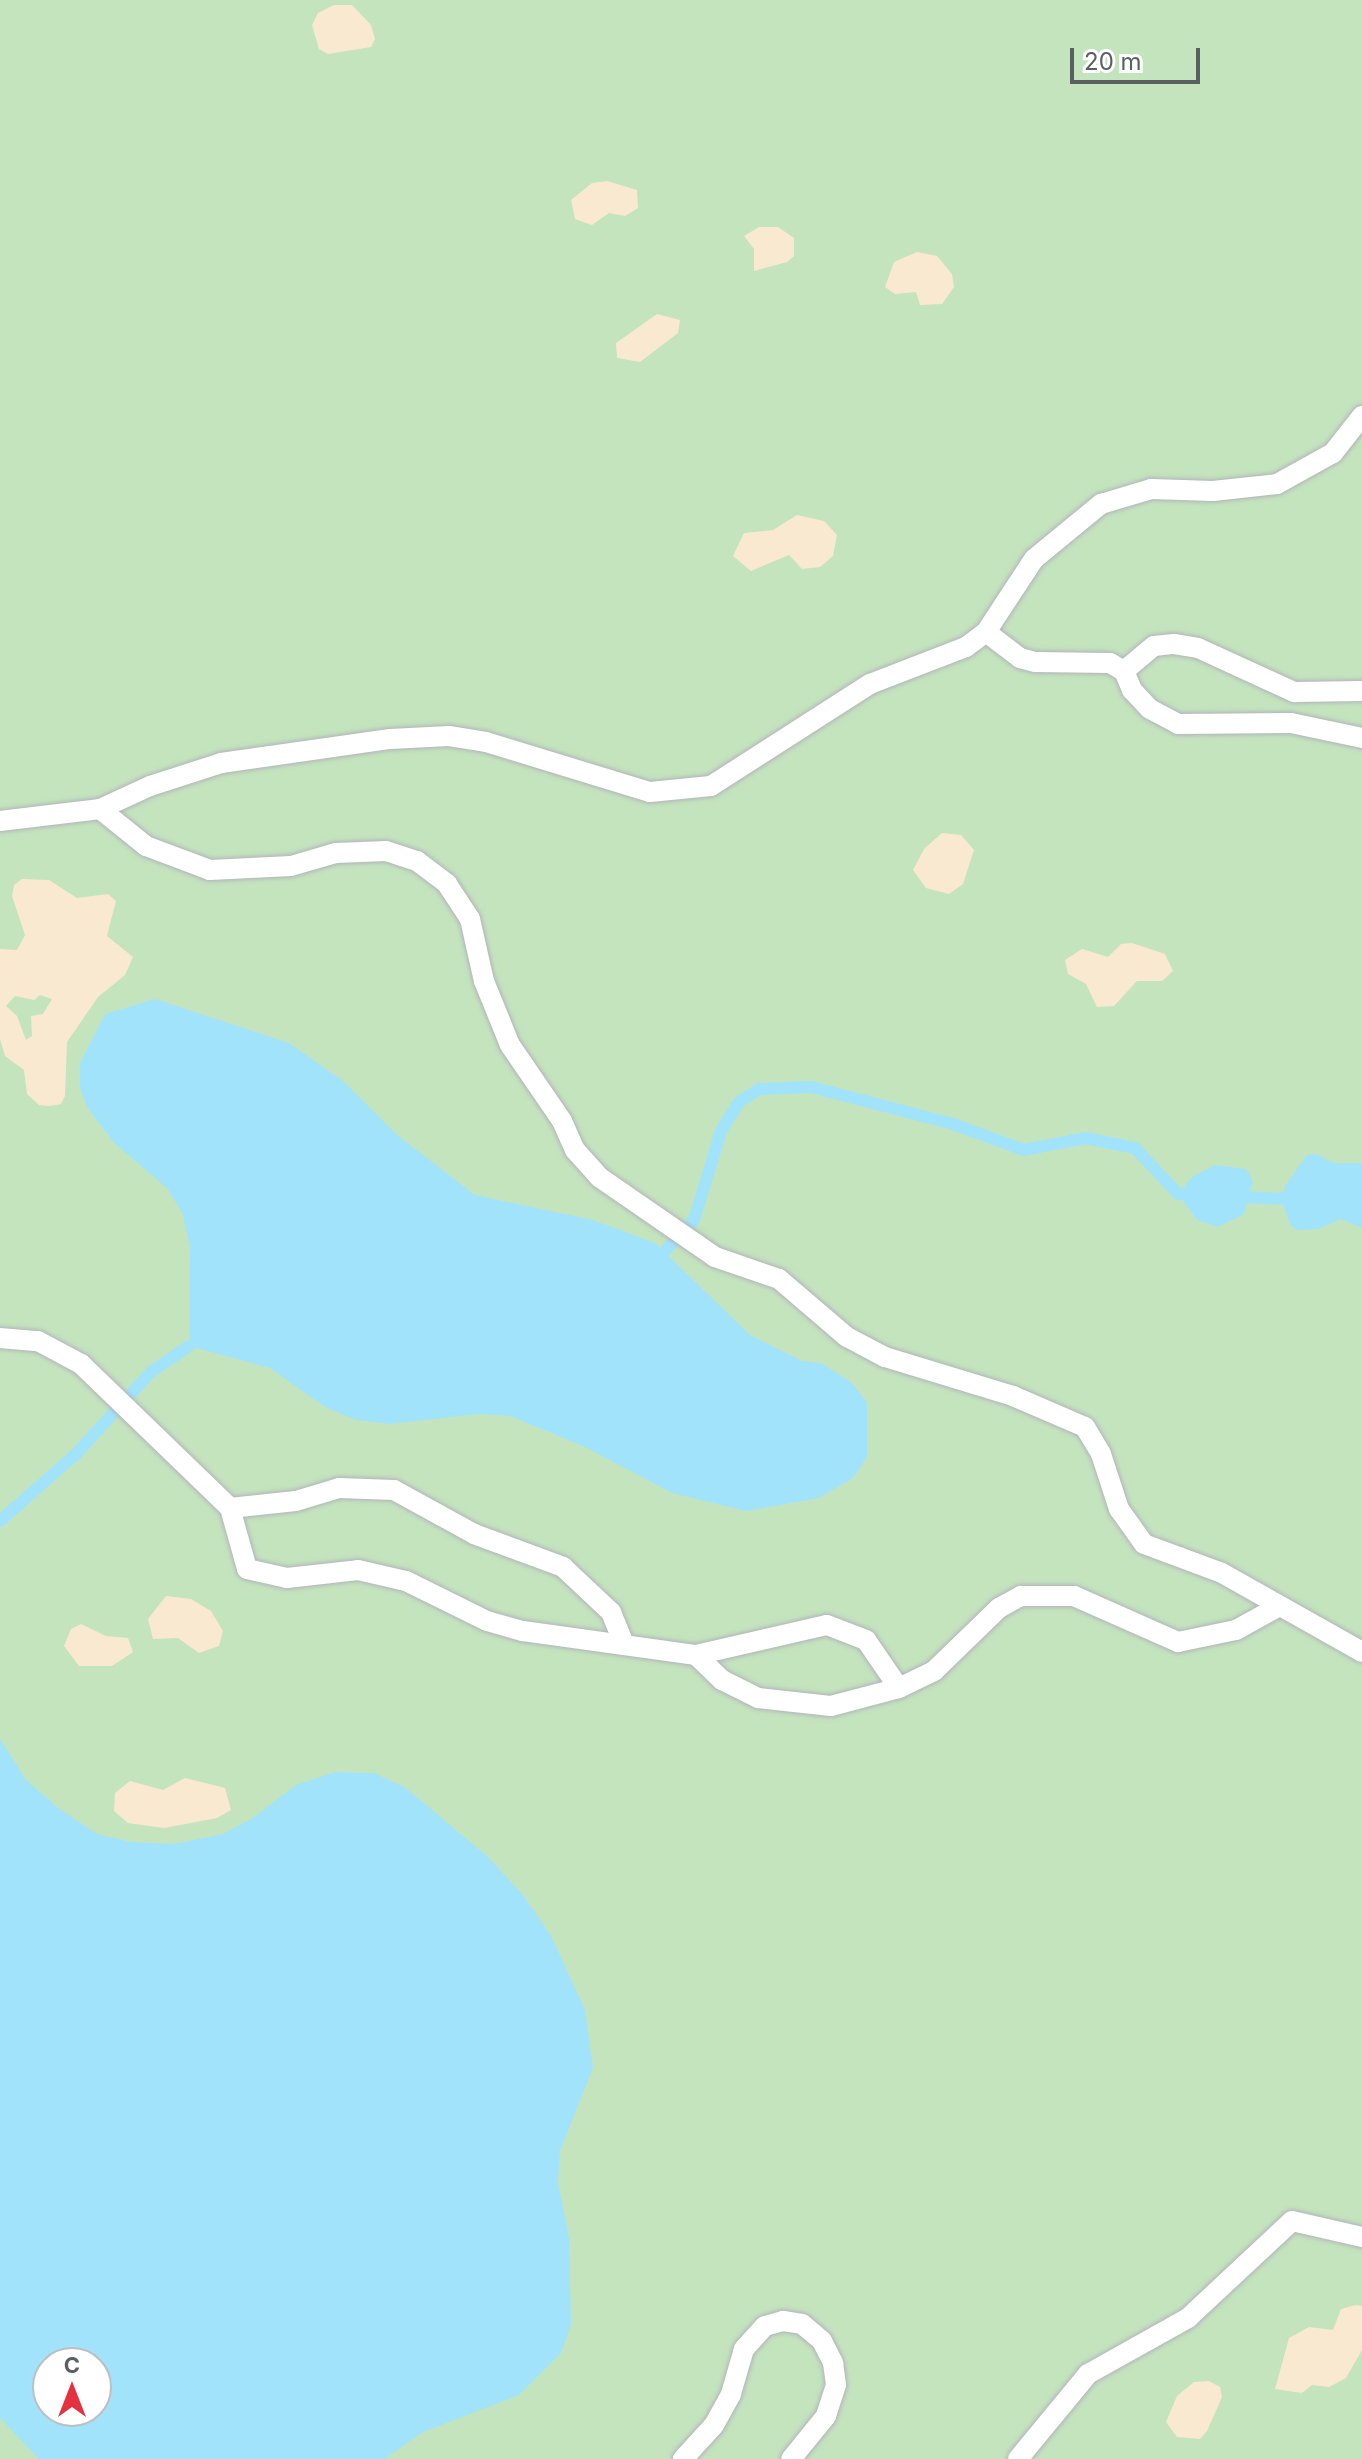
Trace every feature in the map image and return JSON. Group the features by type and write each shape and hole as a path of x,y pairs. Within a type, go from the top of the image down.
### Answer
{"lane":[{"path":"0,821 100,809 150,786 221,763 390,739 449,736 498,745 650,792 687,792 746,768 870,684 966,647 986,632 1034,559 1101,504 1151,489 1213,491 1277,484 1333,453 1362,416"},
{"path":"986,632 1020,658 1058,665 1110,663 1124,671 1132,690 1150,709 1178,724 1291,723 1362,738"},
{"path":"1124,671 1154,646 1174,644 1198,648 1294,692 1362,691"},
{"path":"100,809 146,846 210,870 291,866 361,852 386,851 417,861 447,884 470,919 496,1016 575,1150 639,1209 715,1257 779,1279 847,1337 885,1357 1013,1396 1085,1427 1101,1454 1119,1509 1144,1544 1222,1573 1276,1608 1362,1652"},
{"path":"0,1338 38,1341 81,1364 147,1432 230,1508 247,1569 287,1578 358,1570 406,1581 487,1621 523,1631 623,1642 696,1655 827,1625 866,1640 899,1688"},
{"path":"230,1508 296,1501 339,1488 394,1490 474,1534 563,1567 611,1612 623,1642"},
{"path":"696,1655 722,1680 758,1698 801,1706 843,1704 899,1688 934,1671 999,1608 1021,1596 1074,1596 1178,1642 1236,1630 1276,1608"},
{"path":"1018,2459 1088,2374 1188,2318 1292,2221 1362,2237"},
{"path":"683,2459 714,2425 731,2394 744,2349 765,2326 783,2321 802,2324 822,2341 833,2363 836,2385 826,2416 791,2459"}],"green space":[{"path":"0,0 1362,0 1362,2459 0,2459"}],"sand":[{"path":"334,5 352,5 371,25 375,39 371,47 328,54 319,49 312,25 318,13"},
{"path":"607,181 637,190 638,208 625,216 609,213 592,225 575,219 571,200 592,183"},
{"path":"759,227 778,227 794,238 794,256 787,262 754,271 754,249 744,236"},
{"path":"917,252 937,256 952,274 954,287 942,304 920,305 916,292 895,294 885,287 894,262"},
{"path":"657,314 680,320 678,333 640,362 617,358 616,343"},
{"path":"797,515 824,521 837,535 833,556 820,567 802,569 789,555 751,571 733,556 744,533 773,530"},
{"path":"942,833 961,835 974,850 963,884 949,894 926,888 913,870 924,849"},
{"path":"22,879 49,880 77,898 108,894 116,901 107,936 133,957 125,975 98,997 67,1042 65,1096 61,1104 39,1105 27,1094 24,1070 5,1056 0,1039 0,949 17,950 25,935 12,896 14,885","holes":["40,995 52,999 43,1014 31,1016 32,1036 26,1040 17,1016 6,1006 15,996 34,1000"]},
{"path":"1132,943 1165,954 1173,971 1162,981 1137,981 1114,1006 1097,1007 1086,984 1068,974 1065,960 1082,949 1108,957 1121,944"},
{"path":"166,1596 191,1599 211,1611 223,1631 219,1646 199,1653 178,1638 153,1639 148,1619"},
{"path":"81,1624 106,1636 128,1638 133,1652 112,1666 79,1666 64,1646 71,1629"},
{"path":"185,1778 225,1788 231,1810 217,1818 164,1828 128,1823 114,1811 115,1793 130,1781 163,1790"},
{"path":"1362,2306 1362,2350 1346,2378 1329,2387 1312,2385 1302,2393 1275,2389 1289,2338 1309,2327 1333,2330 1341,2309"},
{"path":"1209,2381 1220,2387 1222,2397 1207,2431 1200,2439 1177,2437 1166,2422 1177,2396 1194,2382"}],"water":[{"path":"155,999 289,1043 343,1081 397,1135 475,1195 593,1220 655,1243 750,1335 802,1361 821,1363 851,1382 867,1402 867,1457 853,1478 819,1498 746,1511 672,1493 585,1447 510,1416 479,1414 390,1424 356,1420 325,1407 270,1368 189,1346 190,1247 183,1215 168,1189 113,1142 87,1107 80,1088 80,1063 105,1014"},
{"path":"1316,1154 1333,1163 1362,1163 1362,1228 1341,1219 1318,1229 1297,1230 1290,1225 1282,1200 1285,1186 1307,1155"},
{"path":"1215,1165 1246,1169 1253,1181 1244,1214 1218,1227 1197,1220 1178,1194 1192,1177"},
{"path":"0,1739 26,1780 57,1807 97,1834 131,1842 174,1844 223,1834 253,1818 296,1785 335,1772 374,1773 406,1788 488,1857 523,1895 551,1936 585,2010 593,2068 560,2151 558,2182 569,2238 571,2325 561,2353 519,2395 421,2433 385,2459 39,2459 0,2418"}],"waterway":[{"path":"665,1251 694,1220 721,1131 739,1102 759,1089 811,1087 953,1124 1024,1150 1085,1138 1135,1148 1178,1194 1191,1195"},
{"path":"1237,1197 1295,1199"},
{"path":"0,1521 76,1454 151,1372 189,1346"}]}
